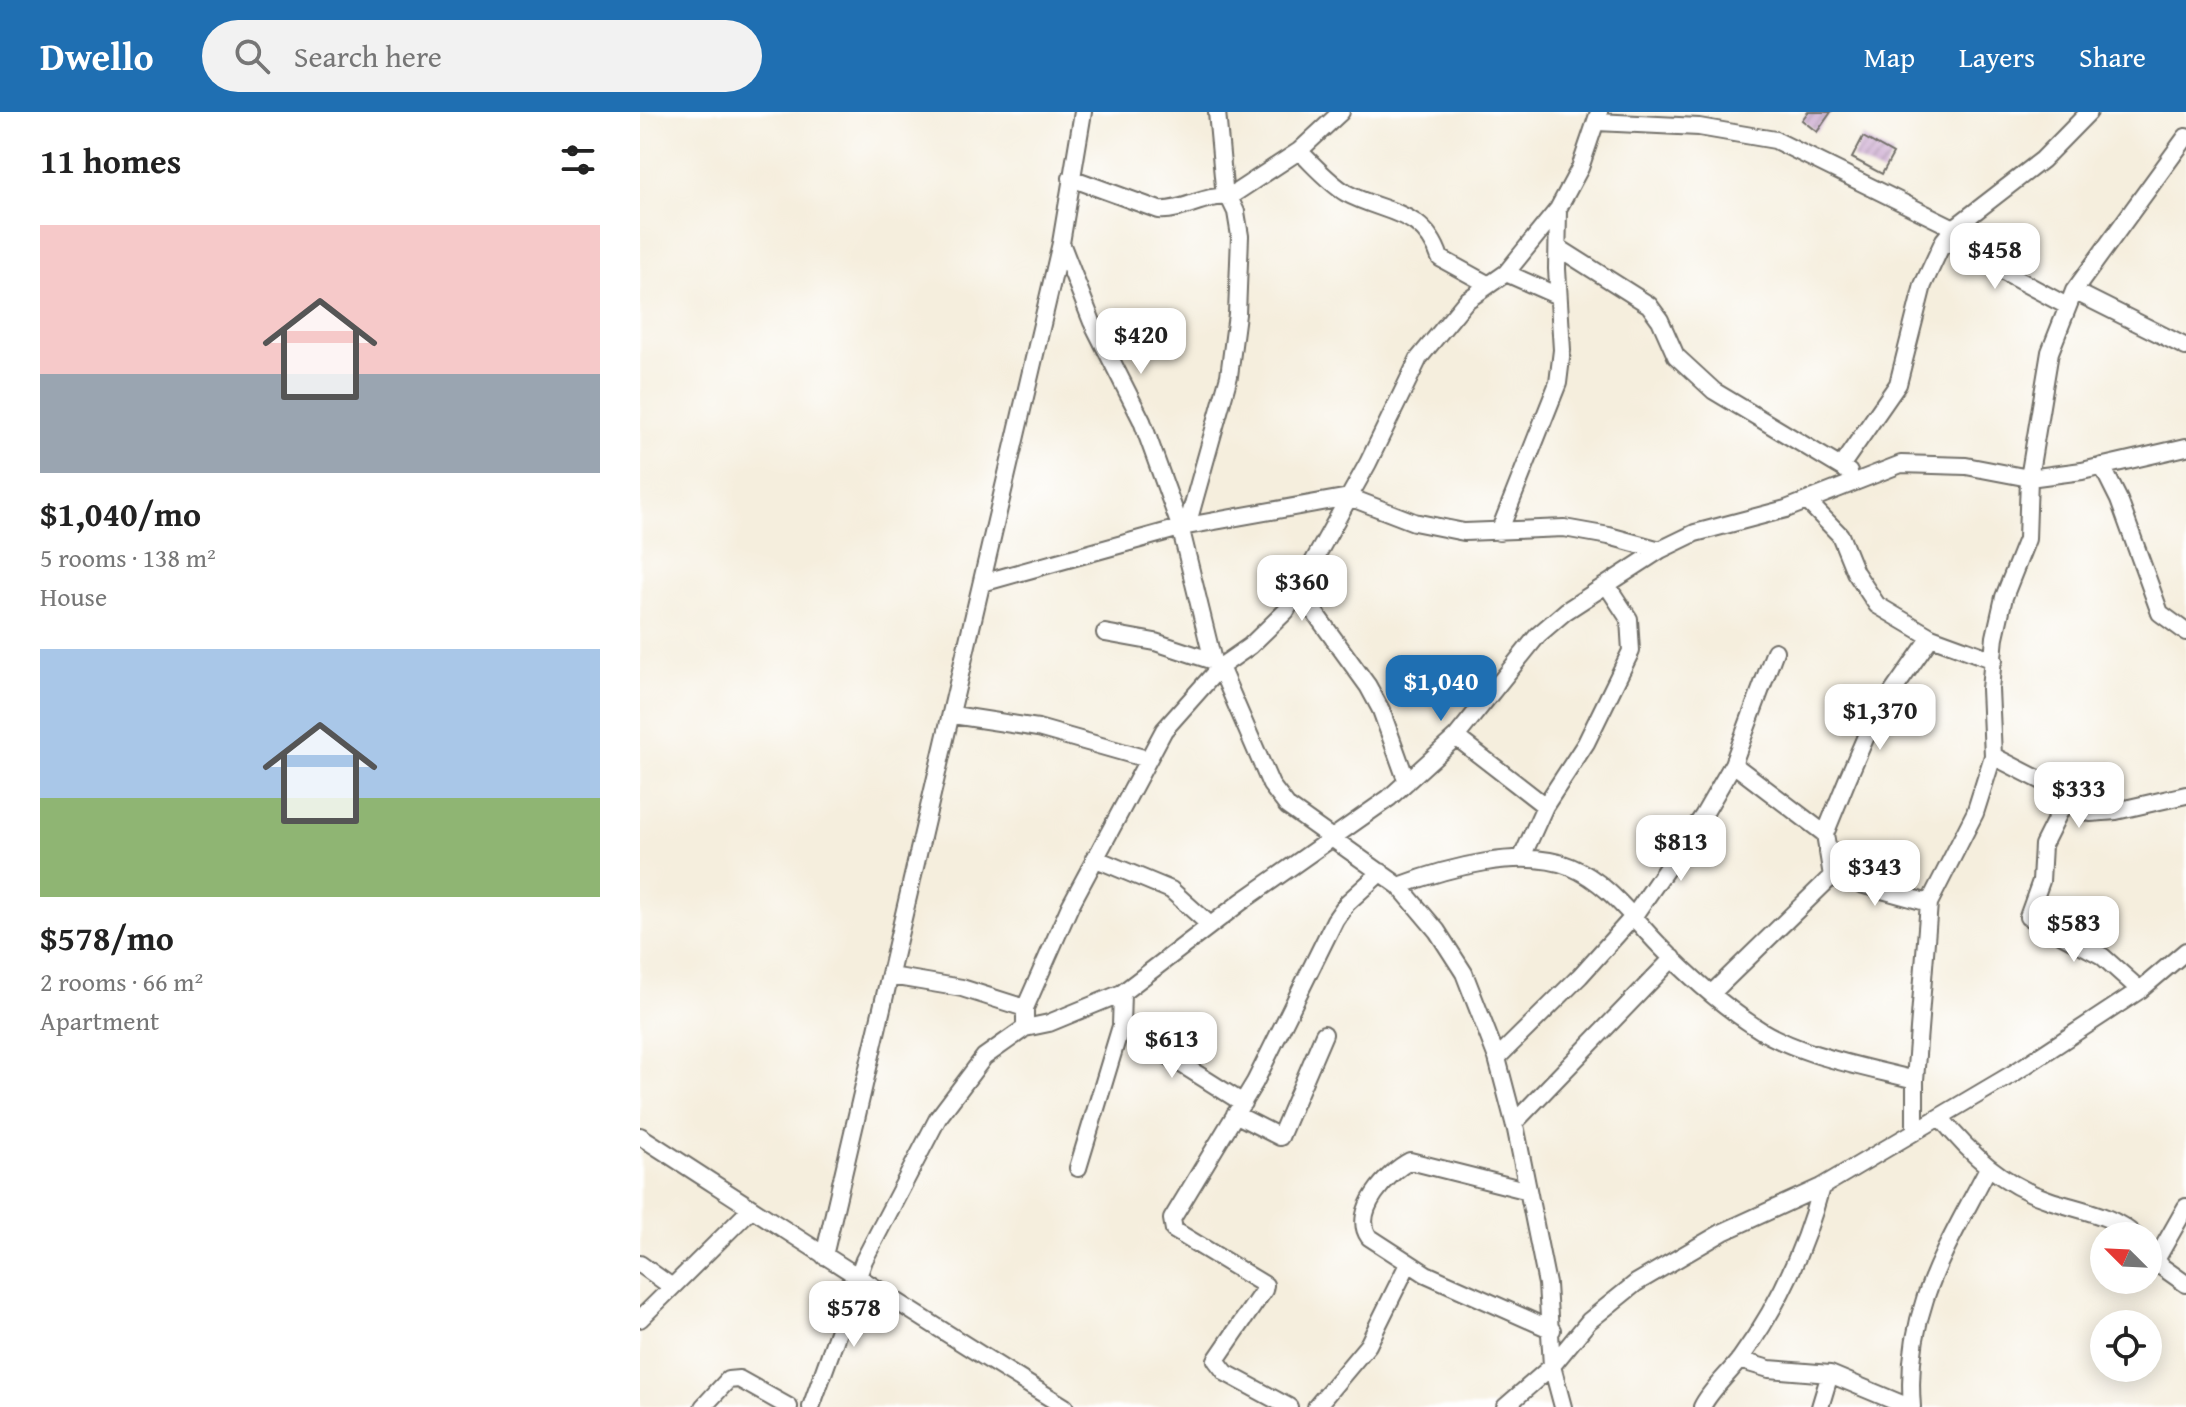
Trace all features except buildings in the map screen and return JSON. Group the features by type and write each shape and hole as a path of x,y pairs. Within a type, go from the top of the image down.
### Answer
{"street":[{"path":"824,1256 1061,243 1083,112"},
{"path":"1184,526 1220,411 1233,345 1240,236 1222,177 1217,112"},
{"path":"1071,178 1159,210 1169,211 1217,196 1229,197 1299,151 1341,112"},
{"path":"1841,466 1898,384 1912,317 1949,234 2042,160 2089,112"},
{"path":"1025,1028 1025,1008 1094,858 1164,730 1217,664 1270,627 1299,591 1419,358 1466,301 1506,273 1558,209 1580,168 1598,117 1699,127 1775,140 2071,298 2186,347"},
{"path":"1915,1130 1915,1080 1929,903 1975,813 1993,756 1989,713 1998,616 2027,539 2029,478 2045,372 2071,298 2186,137"},
{"path":"1299,151 1348,194 1399,213 1424,228 1433,239 1440,258 1489,285"},
{"path":"1499,532 1558,383 1562,350 1558,296 1558,209"},
{"path":"1061,243 1092,322 1142,421 1184,526 1217,664 1271,785 1287,806 1306,822 1333,837 1399,886 1453,952 1497,1058 1514,1123 1525,1190 1547,1284 1552,1366 1563,1407"},
{"path":"1559,248 1649,305 1660,320 1676,356 1714,391 1841,466 1857,479"},
{"path":"1506,273 1558,296"},
{"path":"811,1407 864,1260 938,1118 984,1057 1025,1028 1049,1023 1122,993 1407,782 1456,737 1538,635 1566,611 1608,587 1660,550 1695,533 1807,501 1901,464 1929,462 2029,478 2186,447"},
{"path":"2102,466 2119,500 2160,613 2186,632"},
{"path":"982,583 1184,526 1349,497 1414,522 1464,532 1585,531 1660,550"},
{"path":"1807,501 1840,535 1855,572 1877,605 1931,637 1994,660"},
{"path":"1522,857 1545,806 1586,743 1631,651 1629,619 1608,587"},
{"path":"1299,591 1368,686 1381,710 1407,782"},
{"path":"1105,633 1155,642 1217,664"},
{"path":"1832,876 1825,834 1873,720 1931,637"},
{"path":"1497,1058 1580,976 1633,917 1703,816 1733,764 1775,651"},
{"path":"953,715 1038,728 1147,759"},
{"path":"1456,737 1545,806"},
{"path":"1993,756 2067,797 2083,810 2103,813 2186,795"},
{"path":"1733,764 1825,834"},
{"path":"2067,797 2043,845 2041,881 2028,917 2102,956 2140,990"},
{"path":"1399,886 1428,875 1522,857 1558,863 1584,874 1673,958 1752,1026 1781,1041 1915,1080"},
{"path":"1094,858 1171,890 1210,925"},
{"path":"1289,1407 1226,1373 1216,1360 1265,1285 1171,1225 1299,1000 1335,920 1347,903 1381,872"},
{"path":"1832,876 1929,903"},
{"path":"1712,993 1832,876"},
{"path":"1505,1407 1552,1366 1589,1321 1646,1277 1723,1232 1821,1187 2014,1073 2140,990 2186,951"},
{"path":"1514,1123 1673,958"},
{"path":"891,976 962,988 1025,1008"},
{"path":"1078,1168 1121,1026 1122,993"},
{"path":"1121,1026 1280,1137 1324,1034"},
{"path":"1940,1117 1963,1146 1988,1168 2046,1199 2114,1222"},
{"path":"640,1136 750,1210 860,1276 1043,1401 1065,1407"},
{"path":"1525,1190 1415,1160 1401,1166 1379,1188 1364,1220 1364,1229 1408,1264 1552,1330"},
{"path":"1739,1360 1769,1369 1830,1374 1910,1407 1910,1354 1926,1293 1988,1168"},
{"path":"1702,1407 1739,1360 1778,1297 1813,1218 1821,1187"},
{"path":"2162,1240 2186,1207"},
{"path":"640,1319 750,1210"},
{"path":"2162,1263 2186,1284"},
{"path":"640,1264 672,1287"},
{"path":"1316,1407 1368,1345 1408,1264"},
{"path":"1820,1407 1830,1374"},
{"path":"703,1407 728,1380 739,1379 789,1407"}]}
